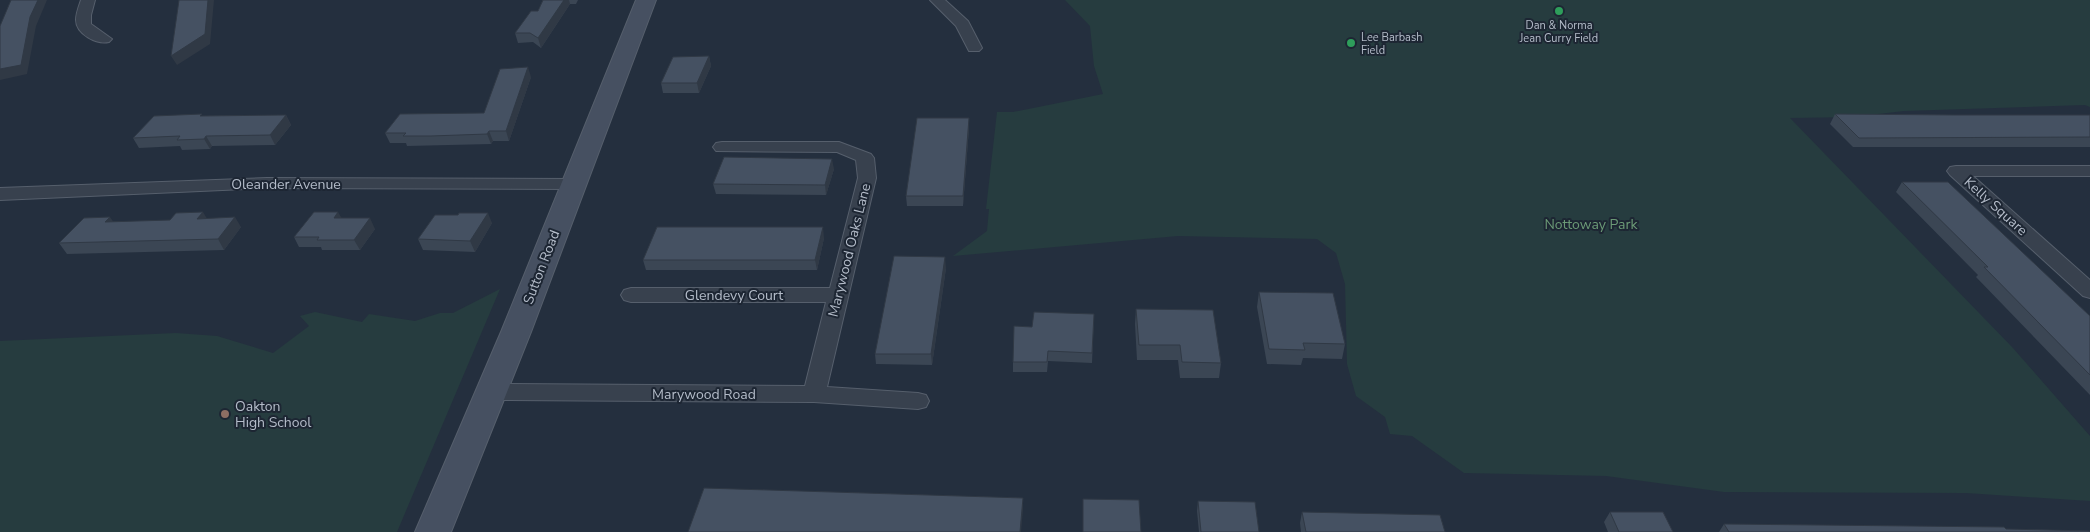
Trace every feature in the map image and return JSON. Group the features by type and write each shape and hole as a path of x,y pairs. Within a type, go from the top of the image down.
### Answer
{"street":[{"path":"88,0 82,23 85,29 104,39"},
{"name":"Sutton Road","path":"433,532 646,0"},
{"path":"937,0 963,24 974,48"},
{"name":"Marywood Oaks Lane","path":"722,147 839,148 857,152 865,158 868,178 814,394"},
{"name":"Kelly Square","path":"2090,171 1956,171 2090,291"},
{"name":"Oleander Avenue","path":"0,194 267,183 573,184"},
{"name":"Glendevy Court","path":"631,295 837,296"},
{"name":"Marywood Road","path":"490,392 814,394 918,401"}],"green space":[{"name":"Nottoway Park","path":"1065,0 2090,0 2090,107 2085,105 1904,111 1853,117 1790,118 2012,347 2090,436 2090,501 1966,493 1724,492 1606,476 1464,473 1412,436 1390,434 1385,417 1356,396 1347,364 1345,284 1336,253 1317,239 1178,236 953,256 987,231 989,209 986,209 997,112 1013,112 1103,94 1094,66 1090,26"},
{"name":"Oakton High School","path":"500,289 397,532 0,532 0,341 176,333 217,336 273,353 309,326 300,316 315,312 362,322 369,314 415,321 440,313 453,313"}],"building":[{"path":"11,0 38,0 30,17 21,65 0,69 0,26"},
{"path":"179,0 208,0 205,34 171,56"},
{"path":"543,0 564,0 538,38 530,33 515,33 531,11 538,11"},
{"path":"709,56 697,83 661,83 673,57"},
{"path":"528,67 506,131 489,131 487,134 431,136 403,136 406,133 385,133 400,114 484,113 500,69"},
{"path":"202,114 200,116 286,115 270,135 206,136 204,139 177,140 180,136 133,138 154,116"},
{"path":"1835,114 2090,115 2090,137 1859,138"},
{"path":"917,118 969,118 963,196 906,196"},
{"path":"724,157 832,159 825,185 713,184"},
{"path":"1902,182 1948,182 2090,316 2090,375 1984,267 1988,267"},
{"path":"203,212 197,219 235,217 218,239 59,243 84,218 110,217 105,222 170,220 176,213"},
{"path":"314,212 338,212 334,218 370,218 354,240 317,240 319,237 294,237"},
{"path":"459,213 488,213 470,241 418,239 435,215 458,215"},
{"path":"657,227 823,227 815,260 643,260"},
{"path":"894,256 945,257 931,354 875,354"},
{"path":"1259,292 1333,293 1345,344 1303,343 1305,350 1269,349"},
{"path":"1136,309 1213,310 1221,363 1182,362 1180,345 1139,345"},
{"path":"1034,312 1094,314 1092,353 1048,351 1047,362 1013,362 1014,326 1032,327"},
{"path":"704,488 1023,498 1020,532 688,532"},
{"path":"1083,499 1139,500 1141,532 1083,532"},
{"path":"1198,501 1255,502 1259,532 1201,532"},
{"path":"1302,512 1440,515 1445,532 1306,532"},
{"path":"1610,512 1663,512 1673,532 1619,532"},
{"path":"1724,524 2004,527 2006,529 2090,532 1729,532"}],"place":[{"name":"Dan & Norma Jean Curry Field","path":"1559,11"},
{"name":"Lee Barbash Field","path":"1351,43"},
{"name":"Oakton High School","path":"225,414"}]}
